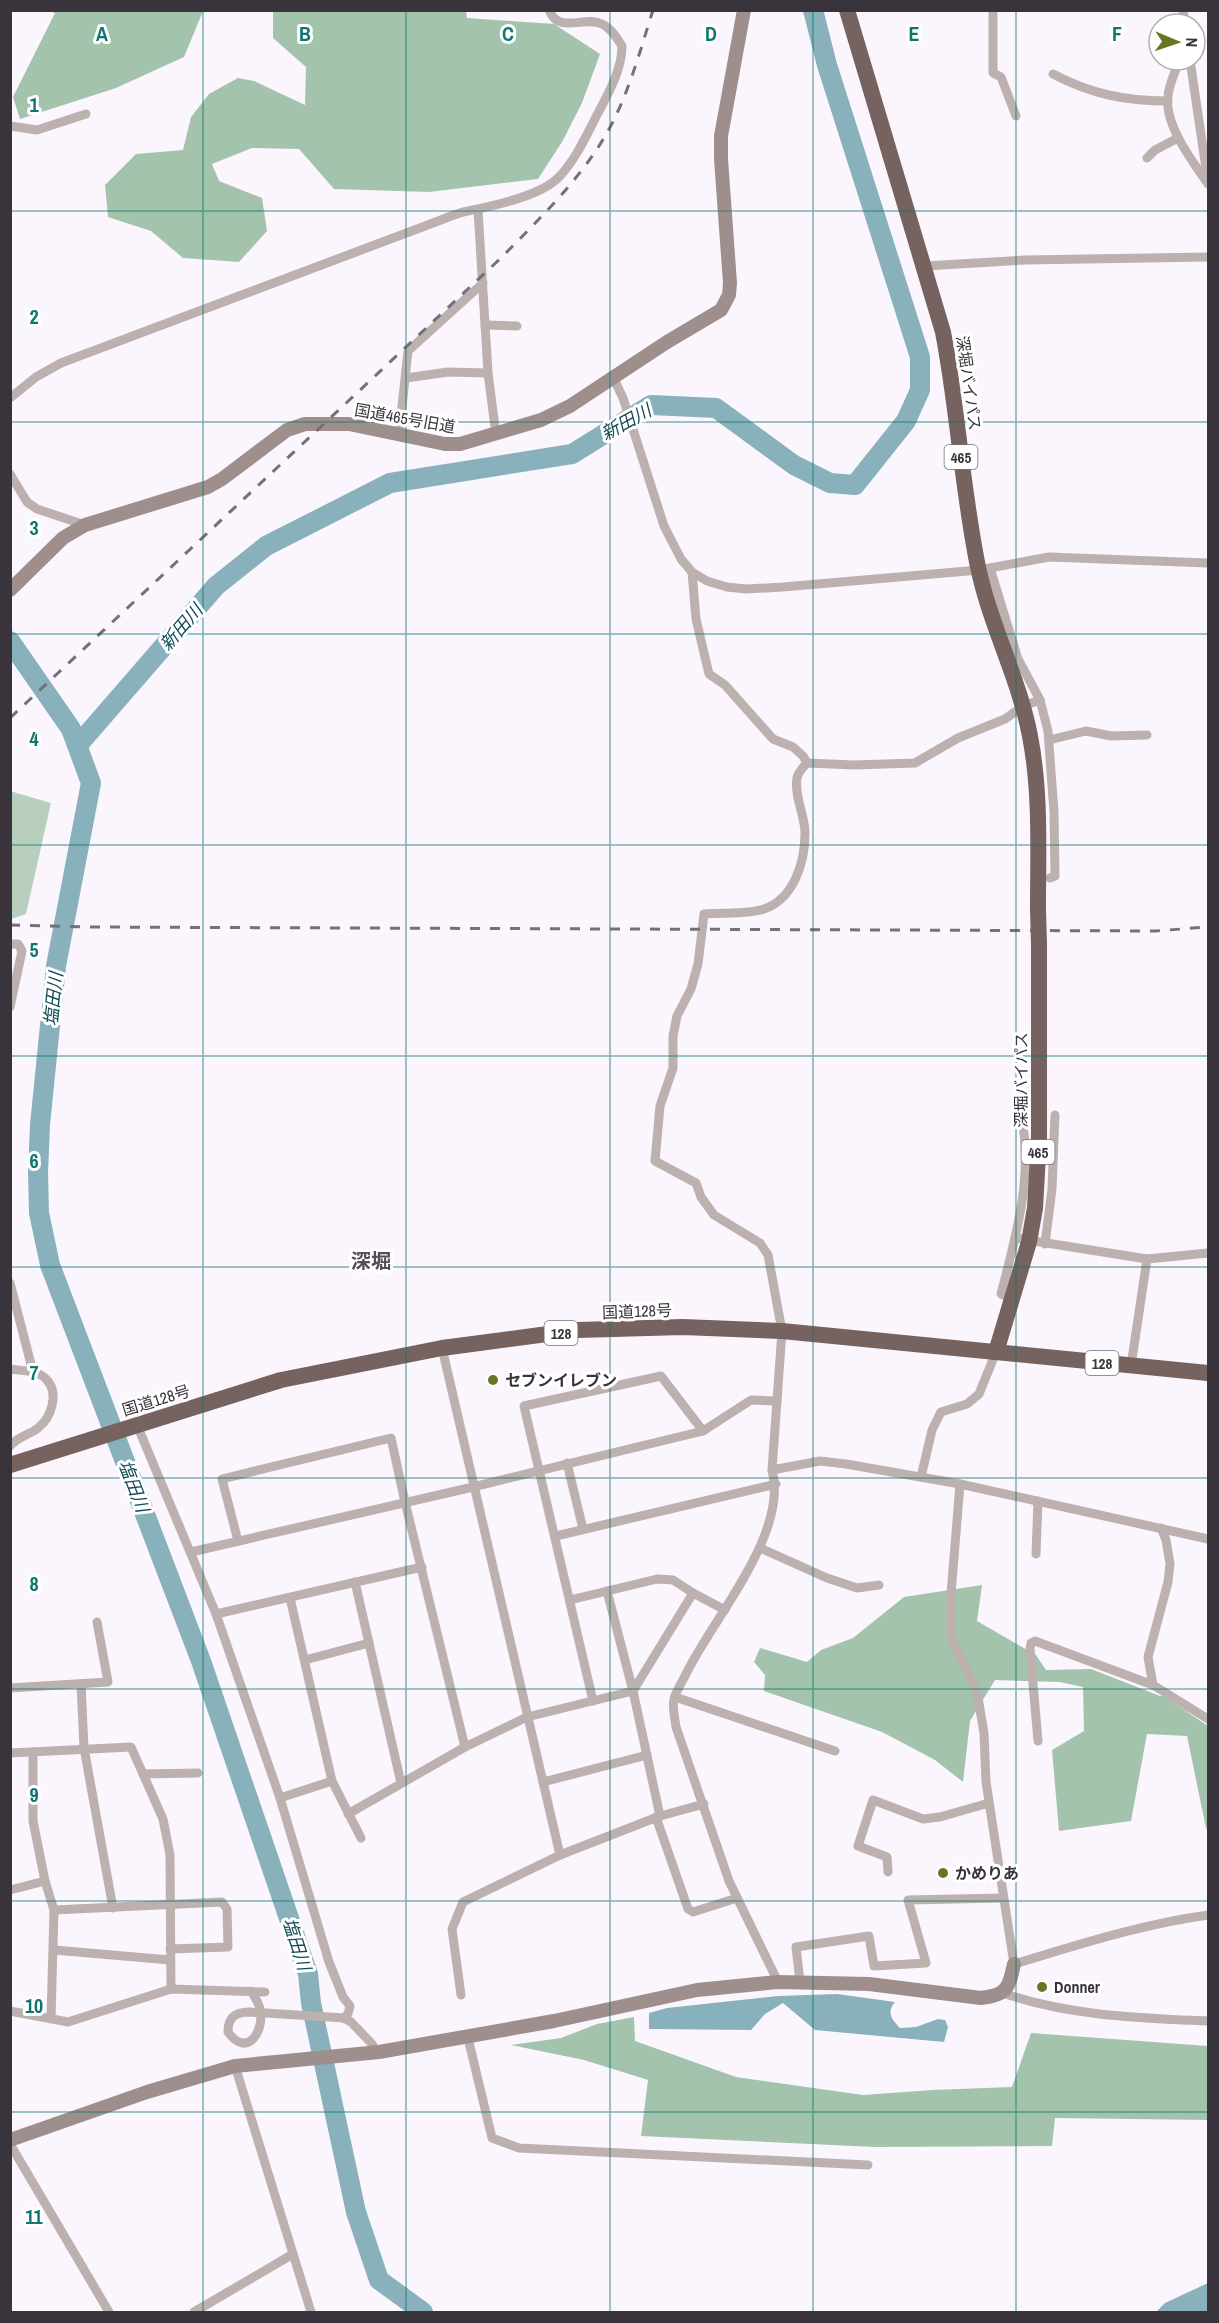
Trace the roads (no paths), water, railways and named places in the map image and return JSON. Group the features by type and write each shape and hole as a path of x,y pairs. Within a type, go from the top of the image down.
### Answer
{"highway":[{"name":"深堀バイパス","path":"846,10 925,266 943,332 951,373 968,518 984,569 987,604 1023,706 1036,777 1039,945 1038,1149 1035,1208 1030,1241 996,1352"},
{"name":"国道128号","path":"10,1466 281,1380 442,1348 578,1330 683,1327 782,1331 1209,1373"}],"street":[{"path":"10,398 36,377 61,363 432,223 541,188 559,176 580,147 613,83 622,55 622,46 602,24 595,22 562,24 553,18 549,10"},
{"name":"国道465号旧道","path":"10,590 63,538 85,525 208,487 287,430 305,424 349,424 445,444 460,444 496,435 541,420 570,406 668,342 711,317 725,304 730,283 721,136 744,10"},
{"path":"993,10 993,73 1001,77 1016,116"},
{"path":"1175,72 1167,97 1178,138 1209,184"},
{"path":"1193,72 1205,128 1209,184"},
{"path":"1053,74 1096,94 1140,101 1168,101"},
{"path":"10,126 38,130 86,114"},
{"path":"1147,158 1155,150 1178,138"},
{"path":"478,210 488,373 496,435"},
{"path":"925,266 1025,260 1209,257"},
{"path":"399,434 408,351 483,283"},
{"path":"485,325 517,326"},
{"path":"406,378 448,372 488,373"},
{"path":"613,377 634,430 664,526 681,559 692,572 717,584 746,589 984,569 1049,557 1209,563"},
{"path":"10,474 27,502 37,509 85,525"},
{"path":"984,569 1018,659 1040,700 1049,740 1054,812 1054,876 1050,878"},
{"path":"692,572 696,619 709,674 725,685 773,740 793,747 807,763"},
{"path":"807,763 854,765 915,763 958,738 1005,719 1023,706 1040,700"},
{"path":"1049,740 1086,731 1111,736 1147,735"},
{"path":"778,1982 737,1898 676,1727 673,1701 698,1650 725,1610 760,1548 774,1509 776,1484 772,1470 782,1331 768,1255 760,1243 714,1215 701,1197 696,1183 655,1161 660,1106 673,1068 673,1036 677,1016 691,989 698,964 704,914 762,910 774,905 787,894 802,860 805,833 797,778 807,763"},
{"path":"10,944 18,944 22,951 10,1007"},
{"path":"1021,1115 1026,1138 1022,1200 1030,1241"},
{"path":"1030,1241 1052,1189 1054,1115"},
{"path":"1030,1241 1147,1259 1209,1253"},
{"path":"1131,1366 1147,1259"},
{"path":"10,1282 33,1372"},
{"path":"442,1348 560,1855"},
{"path":"921,1477 932,1430 941,1412 967,1404 979,1394 996,1352"},
{"path":"10,1369 33,1372 45,1378 51,1389 51,1409 46,1420 37,1429 10,1446"},
{"path":"593,1701 524,1406 661,1376 703,1431"},
{"path":"191,1552 703,1431 751,1400 777,1401"},
{"path":"137,1425 216,1614 280,1798 329,1962 343,1997 350,2006 344,2018"},
{"path":"238,1541 222,1479 391,1438 465,1747"},
{"path":"772,1470 820,1461 960,1484 1209,1539"},
{"path":"567,1463 583,1529"},
{"path":"556,1536 776,1484"},
{"path":"960,1484 951,1594 951,1639 977,1692 984,1733 986,1782 1014,1964 1010,1982 1003,1993"},
{"path":"1036,1554 1038,1500"},
{"path":"1153,1685 1148,1657 1168,1582 1170,1564 1166,1540 1161,1528"},
{"path":"760,1548 827,1578 857,1588 879,1585"},
{"path":"216,1614 422,1567"},
{"path":"570,1600 657,1579 673,1580 725,1610"},
{"path":"355,1582 402,1784"},
{"path":"607,1591 633,1691 658,1816 688,1909 693,1912 737,1898"},
{"path":"348,1814 465,1747 527,1717 633,1691 693,1593"},
{"path":"290,1598 332,1781 361,1838"},
{"path":"10,1688 108,1682 98,1622"},
{"path":"1038,1741 1030,1648 1031,1643 1037,1642 1153,1685 1209,1719"},
{"path":"305,1660 369,1643"},
{"path":"81,1684 84,1748 112,1908"},
{"path":"675,1697 835,1751"},
{"path":"10,1753 131,1747 163,1819 170,1855 171,1989"},
{"path":"33,1752 33,1821 45,1881 54,1910 51,2018"},
{"path":"543,1782 647,1755"},
{"path":"143,1774 198,1773"},
{"path":"280,1798 332,1781"},
{"path":"888,1872 887,1857 858,1846 873,1800 923,1819 940,1817 989,1803"},
{"path":"460,1995 452,1929 463,1902 560,1855 658,1816 704,1804"},
{"path":"10,1890 45,1881"},
{"path":"800,1982 796,1947 869,1936 874,1966 926,1963 908,1900 1003,1898"},
{"path":"54,1910 222,1902 227,1909 228,1947 170,1950"},
{"path":"1014,1964 1138,1928 1209,1915"},
{"path":"54,1950 170,1960"},
{"path":"109,2313 10,2142 147,2092 236,2066 468,2038 698,1990 778,1982 869,1984 981,1998 1003,1993 1036,2005 1134,2018 1209,2021"},
{"path":"10,2011 68,2022 171,1989 265,1992"},
{"path":"251,1991 260,2008 258,2033 253,2040 246,2043 237,2042 228,2032 228,2023 240,2012 249,2012 344,2018 351,2022 376,2048"},
{"path":"468,2038 492,2138 519,2148 868,2165"},
{"path":"236,2066 311,2313"},
{"path":"194,2313 293,2254"}],"water":[{"path":"837,1994 895,2002 891,2013 900,2028 916,2027 938,2019 945,2020 948,2027 944,2042 815,2030 783,2003 765,2014 751,2030 649,2029 649,2013 667,2008 778,1996"},
{"path":"1208,2283 1208,2312 1156,2312 1165,2303"}],"waterway":[{"name":"新田川","path":"78,745 216,586 266,546 390,483 572,454 651,405 716,408 794,465 830,483 855,485 906,421 920,390 920,357 827,65 813,10"},
{"name":"塩田川","path":"10,641 71,729 91,783 56,966 40,1125 39,1213 50,1265 201,1661 308,1974 311,2003 356,2212 379,2280 423,2312"}],"railway":[{"path":"10,718 531,228 585,165 608,131 634,72 653,10"},
{"path":"10,925 1155,931 1208,927"}],"place":[{"name":"セブンイレブン","path":"493,1380"},
{"name":"かめりあ","path":"943,1873"},
{"name":"Donner","path":"1042,1987"}],"district":[{"name":"深堀","path":"371,1260"}]}
